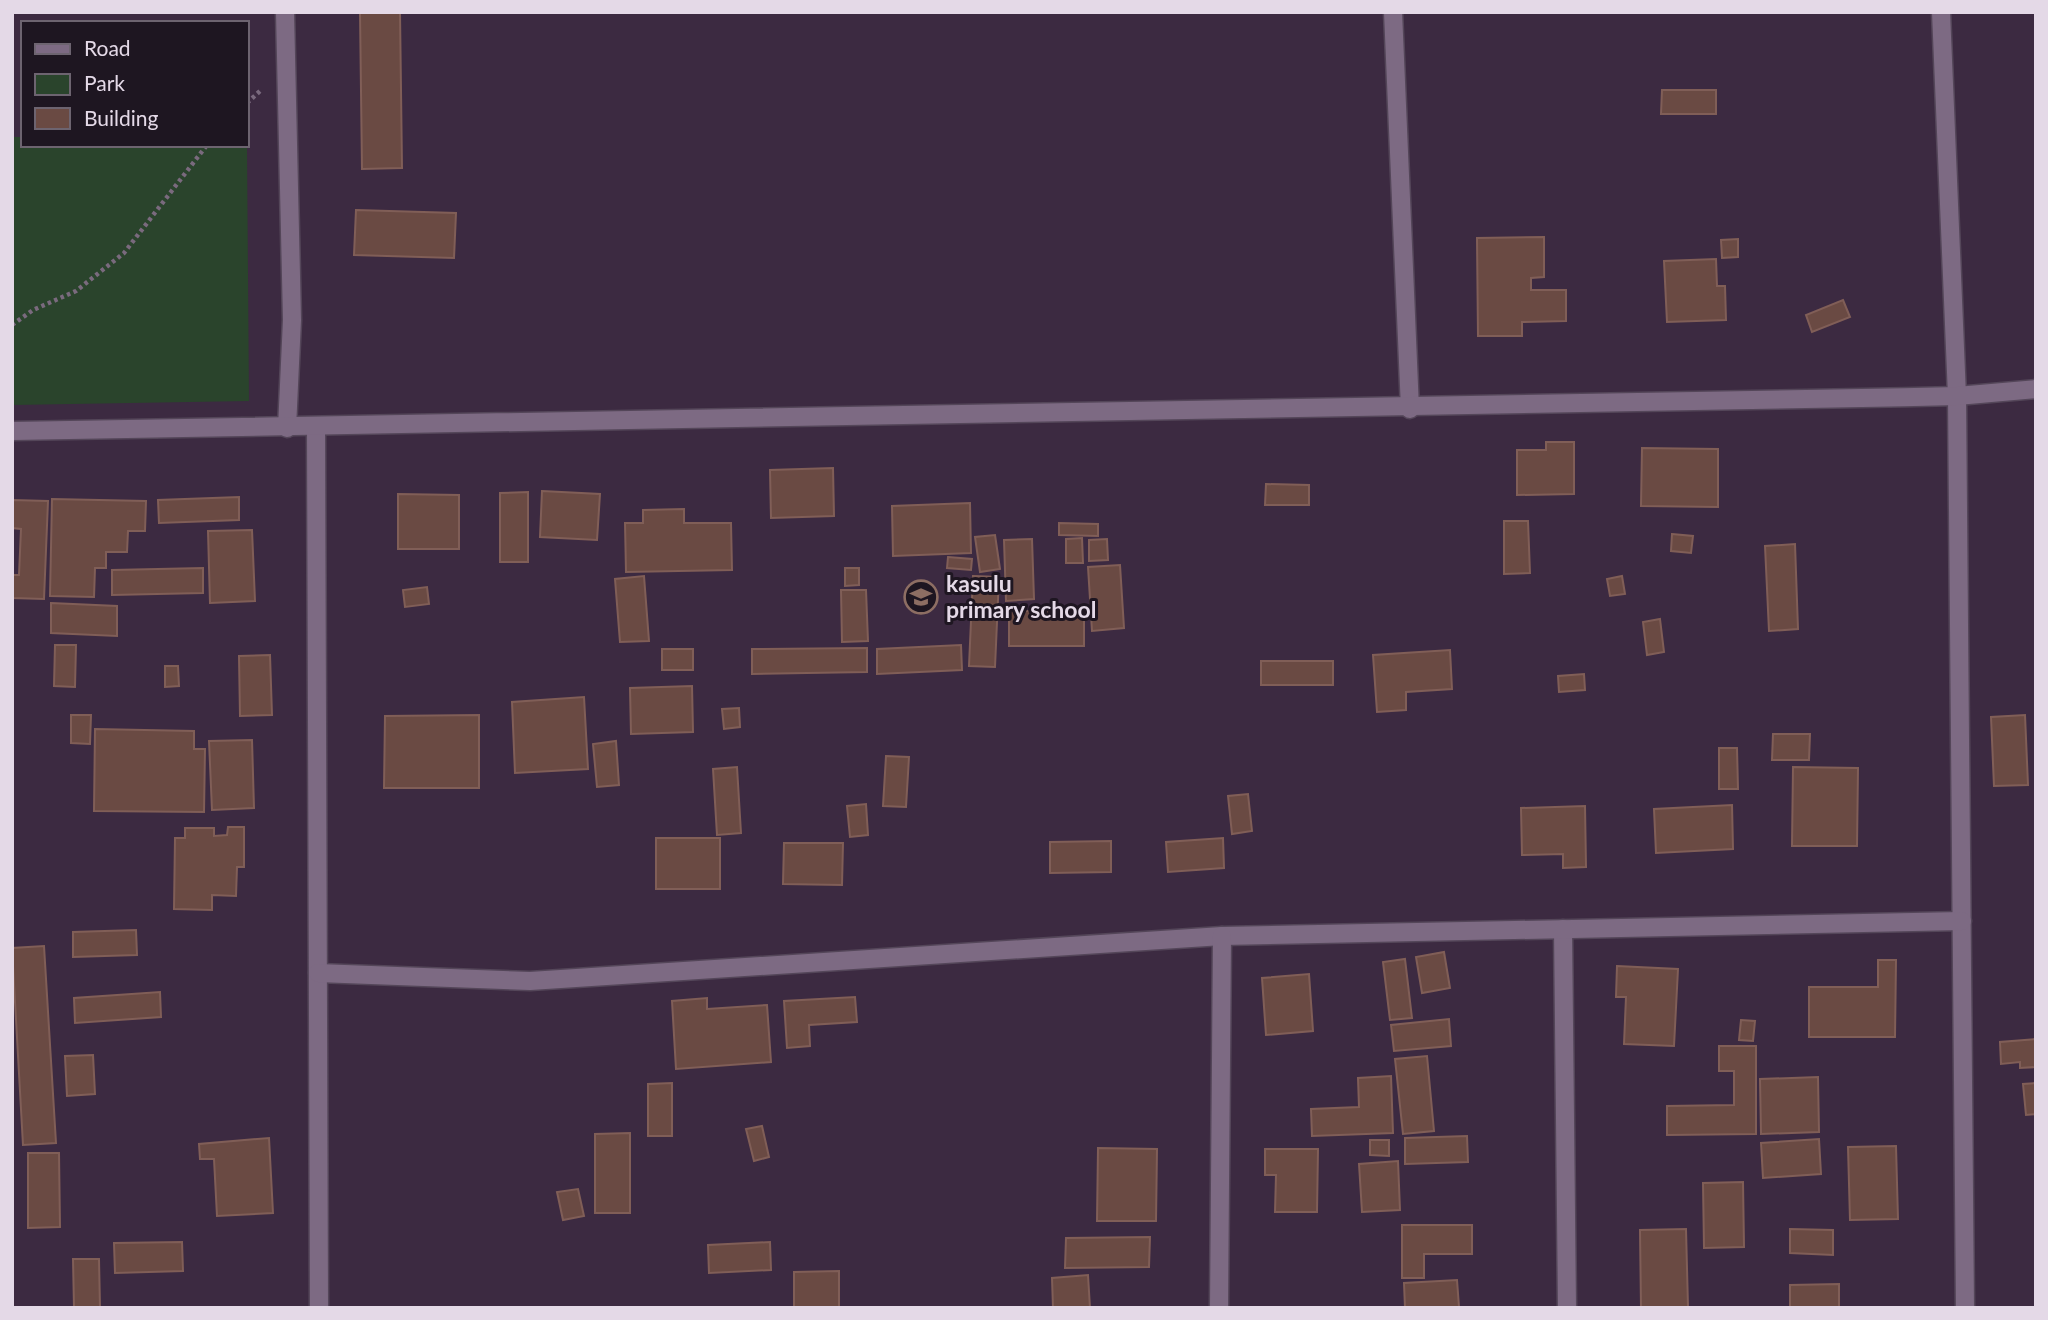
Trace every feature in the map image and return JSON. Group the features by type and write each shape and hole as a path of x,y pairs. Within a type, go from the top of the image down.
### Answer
{"street":[{"path":"285,12 292,320 287,428"},
{"path":"1393,12 1410,409"},
{"path":"1941,12 1957,396 1965,1308"},
{"path":"12,430 316,428 1410,409 1957,396 2036,389"},
{"path":"316,428 319,1308"},
{"path":"318,973 530,981 1222,936 1962,921"},
{"path":"1563,929 1567,1308"},
{"path":"1219,1308 1222,936"}],"path":[{"path":"12,325 33,310 76,291 124,253 205,147"}],"green space":[{"path":"12,137 21,137 21,147 247,147 249,401 12,405"}],"building":[{"path":"360,12 400,12 402,168 362,169"},
{"path":"1662,90 1716,90 1716,114 1661,114"},
{"path":"356,210 456,213 454,258 354,255"},
{"path":"1544,237 1544,277 1531,278 1531,290 1566,290 1566,321 1522,322 1522,336 1478,336 1477,238"},
{"path":"1738,239 1738,257 1722,258 1721,240"},
{"path":"1716,259 1717,286 1725,286 1726,320 1667,322 1664,261"},
{"path":"1843,300 1850,317 1812,332 1806,315"},
{"path":"1546,442 1574,442 1574,494 1517,495 1517,450 1546,450"},
{"path":"1642,448 1718,449 1718,507 1641,506"},
{"path":"833,468 834,516 771,518 770,470"},
{"path":"1266,484 1309,485 1309,505 1265,505"},
{"path":"542,491 600,494 597,540 540,537"},
{"path":"528,492 528,562 500,562 500,493"},
{"path":"398,494 459,495 459,549 398,549"},
{"path":"239,497 239,520 159,523 158,500"},
{"path":"52,499 146,501 145,531 128,531 127,552 106,552 106,568 95,568 94,597 50,596"},
{"path":"12,500 48,501 44,599 12,598 12,575 19,575 21,529 12,528"},
{"path":"970,503 971,553 893,556 892,506"},
{"path":"684,509 684,523 731,523 732,570 626,572 625,523 643,523 643,510"},
{"path":"1504,521 1528,521 1530,573 1504,574"},
{"path":"1059,523 1098,524 1098,536 1059,535"},
{"path":"252,530 255,601 210,603 208,531"},
{"path":"1672,534 1693,536 1691,553 1671,551"},
{"path":"995,535 1000,569 980,572 975,537"},
{"path":"1082,538 1083,563 1066,563 1066,539"},
{"path":"1032,539 1034,599 1006,601 1004,540"},
{"path":"1107,539 1108,560 1089,561 1089,540"},
{"path":"1795,544 1798,629 1769,631 1765,546"},
{"path":"948,557 972,559 971,570 947,568"},
{"path":"1120,565 1124,628 1092,631 1088,567"},
{"path":"203,568 203,593 112,595 112,570"},
{"path":"845,568 859,568 859,585 845,586"},
{"path":"644,576 649,641 620,642 615,579"},
{"path":"973,576 999,577 995,667 969,666"},
{"path":"1622,576 1625,594 1610,596 1607,579"},
{"path":"427,587 429,604 405,607 403,590"},
{"path":"841,590 866,590 868,641 842,642"},
{"path":"51,603 117,606 117,636 51,633"},
{"path":"1009,611 1084,611 1084,646 1009,646"},
{"path":"1660,619 1664,652 1647,655 1643,622"},
{"path":"55,645 76,645 75,687 54,686"},
{"path":"961,645 962,670 877,674 877,649"},
{"path":"867,648 867,672 752,674 752,649"},
{"path":"662,649 693,649 693,670 662,670"},
{"path":"1450,650 1452,689 1406,692 1406,710 1377,712 1373,655"},
{"path":"270,655 272,715 240,716 239,656"},
{"path":"1261,661 1333,661 1333,685 1261,685"},
{"path":"165,666 178,666 179,686 165,687"},
{"path":"1584,674 1585,690 1559,692 1558,676"},
{"path":"692,686 693,732 631,734 630,688"},
{"path":"584,697 588,769 515,773 512,702"},
{"path":"739,708 740,727 724,729 722,709"},
{"path":"71,715 91,715 90,744 71,743"},
{"path":"479,715 479,788 384,788 385,716"},
{"path":"2025,715 2028,785 1994,786 1991,717"},
{"path":"95,729 194,731 194,749 205,749 204,812 94,811"},
{"path":"1773,734 1810,734 1809,760 1772,760"},
{"path":"252,740 254,808 212,810 209,741"},
{"path":"616,741 619,785 597,787 593,744"},
{"path":"1719,748 1737,748 1738,789 1719,789"},
{"path":"886,756 909,757 906,807 883,806"},
{"path":"737,767 741,833 717,835 713,769"},
{"path":"1793,767 1858,768 1857,846 1792,846"},
{"path":"1248,794 1252,831 1232,834 1228,796"},
{"path":"866,804 868,835 850,837 847,806"},
{"path":"1732,805 1733,849 1656,853 1654,809"},
{"path":"1585,806 1586,867 1563,868 1563,854 1522,855 1521,808"},
{"path":"228,827 244,827 244,867 237,867 236,896 212,895 212,910 174,909 175,838 185,838 185,828 214,828 214,836 227,835"},
{"path":"656,838 720,838 720,889 656,889"},
{"path":"1223,838 1224,868 1168,872 1166,842"},
{"path":"1111,841 1111,872 1050,873 1050,842"},
{"path":"784,843 843,843 842,885 783,884"},
{"path":"136,930 137,955 73,957 73,932"},
{"path":"44,946 56,1143 23,1145 12,948"},
{"path":"1444,952 1450,988 1422,993 1416,957"},
{"path":"1405,959 1412,1018 1390,1020 1383,962"},
{"path":"1878,960 1896,960 1895,1037 1809,1037 1809,987 1878,987"},
{"path":"1617,966 1678,969 1674,1046 1624,1044 1626,997 1616,997"},
{"path":"1309,974 1313,1031 1266,1035 1262,978"},
{"path":"160,992 161,1017 75,1023 74,998"},
{"path":"855,997 857,1022 809,1025 810,1046 787,1048 784,1001"},
{"path":"707,998 707,1009 767,1005 771,1062 676,1069 672,1001"},
{"path":"1449,1019 1451,1046 1394,1051 1391,1025"},
{"path":"1741,1020 1755,1021 1753,1041 1739,1040"},
{"path":"2036,1039 2036,1067 2020,1068 2020,1062 2001,1064 2000,1042"},
{"path":"1719,1046 1756,1046 1756,1134 1667,1135 1667,1106 1734,1105 1734,1071 1719,1071"},
{"path":"93,1055 95,1094 67,1096 65,1056"},
{"path":"1427,1056 1434,1131 1403,1134 1395,1059"},
{"path":"1391,1076 1393,1133 1312,1136 1311,1109 1359,1107 1358,1078"},
{"path":"1818,1077 1819,1132 1761,1134 1760,1079"},
{"path":"672,1083 672,1136 648,1136 648,1084"},
{"path":"2036,1083 2036,1114 2026,1115 2023,1084"},
{"path":"762,1126 769,1157 754,1161 746,1129"},
{"path":"630,1133 630,1213 595,1213 595,1134"},
{"path":"1467,1136 1468,1162 1405,1164 1405,1138"},
{"path":"269,1138 273,1213 217,1216 214,1159 200,1159 199,1144"},
{"path":"1819,1139 1821,1174 1763,1178 1761,1143"},
{"path":"1370,1140 1389,1140 1389,1156 1370,1155"},
{"path":"1896,1146 1898,1219 1850,1220 1848,1147"},
{"path":"1098,1148 1157,1149 1156,1221 1097,1221"},
{"path":"1265,1149 1318,1149 1317,1212 1275,1212 1276,1175 1265,1175"},
{"path":"28,1153 59,1153 60,1227 28,1228"},
{"path":"1398,1161 1400,1210 1362,1212 1359,1164"},
{"path":"1743,1182 1744,1247 1704,1248 1703,1183"},
{"path":"578,1189 584,1216 563,1220 557,1192"},
{"path":"1402,1225 1472,1225 1472,1254 1424,1254 1424,1278 1402,1278"},
{"path":"1686,1229 1688,1307 1641,1308 1640,1230"},
{"path":"1790,1229 1833,1230 1833,1255 1790,1253"},
{"path":"1150,1237 1149,1267 1065,1268 1066,1238"},
{"path":"182,1242 183,1271 115,1273 114,1243"},
{"path":"770,1242 771,1270 709,1273 708,1245"},
{"path":"73,1259 99,1259 100,1308 74,1308"},
{"path":"839,1271 839,1308 794,1308 794,1272"},
{"path":"1088,1275 1090,1308 1053,1308 1052,1278"},
{"path":"1457,1280 1459,1307 1405,1308 1404,1283"},
{"path":"1839,1284 1839,1308 1790,1308 1790,1285"}],"place":[{"name":"kasulu primary school","path":"921,597"}]}
